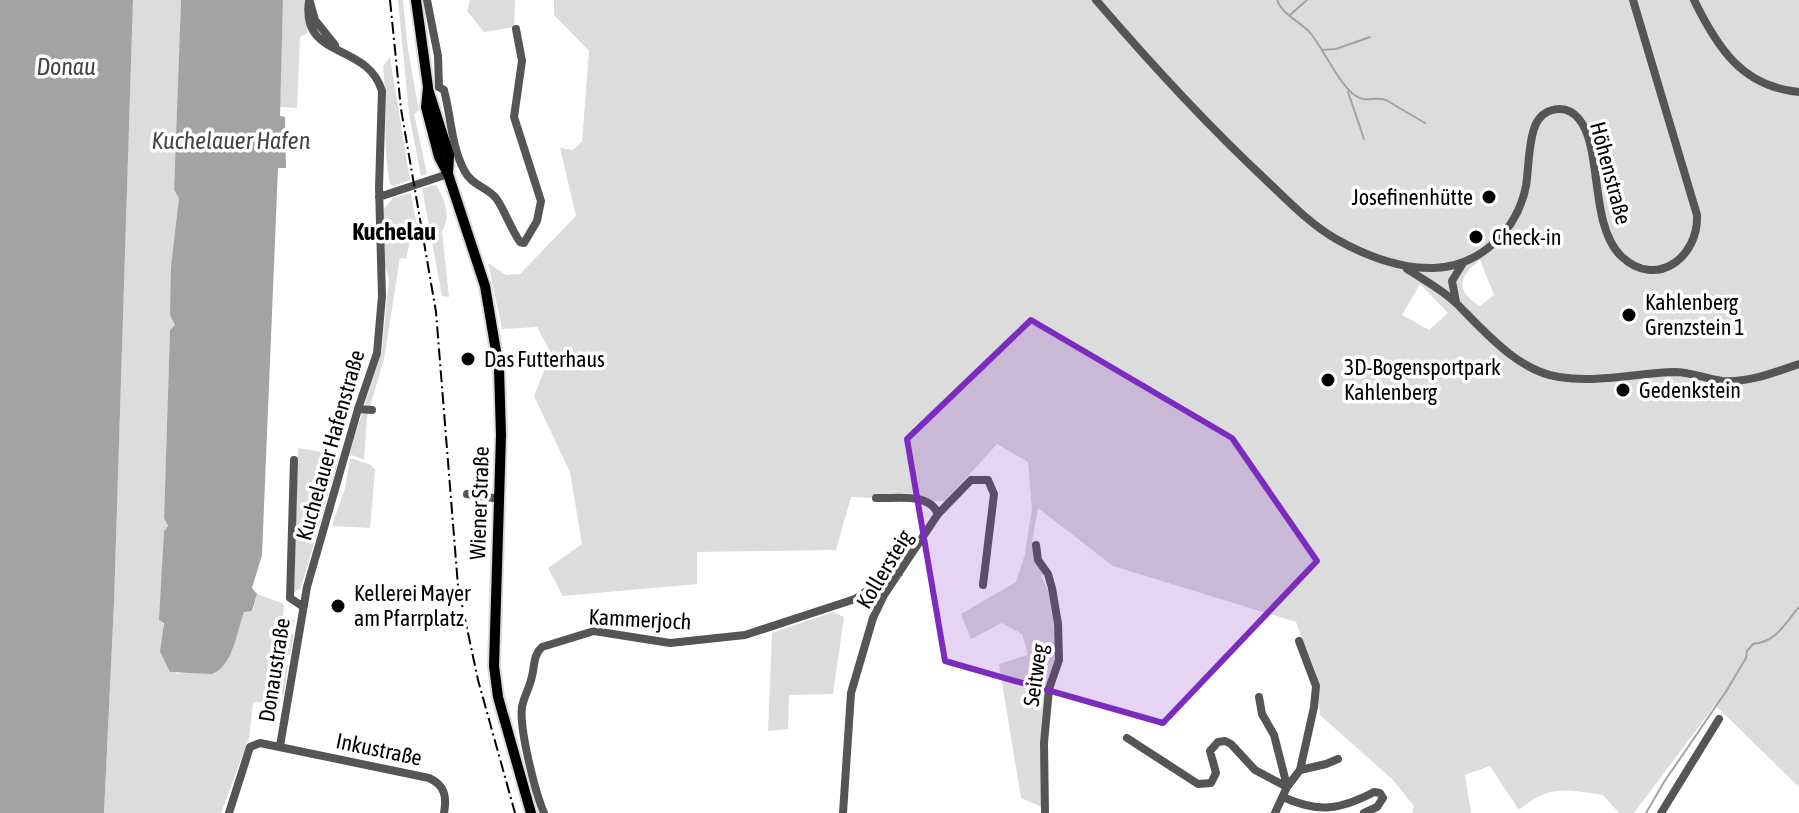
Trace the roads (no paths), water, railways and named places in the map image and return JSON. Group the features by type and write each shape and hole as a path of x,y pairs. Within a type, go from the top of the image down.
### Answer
{"main road":[{"name":"Wiener Straße","path":"416,0 433,87 426,107 439,157 448,174 485,286 499,369 500,499 494,666 498,697 531,813"}],"street":[{"name":"Kuchelauer Hafenstraße","path":"302,606 377,353 382,296 379,197 382,91 379,80 370,68 341,51 324,34 315,20 309,0"},
{"path":"427,0 438,56 433,87 444,90 452,134 464,169 479,187 494,196 508,224 520,242 524,243 537,221 541,201 514,117 522,61 516,29"},
{"name":"Höhenstraße","path":"1096,0 1182,98 1301,212 1356,250 1403,266 1455,299 1516,358 1536,370 1560,377 1607,379 1681,372 1724,381 1740,381 1799,364"},
{"name":"Höhenstraße","path":"1403,266 1438,268 1463,263 1490,247 1515,216 1525,188 1535,127 1544,114 1555,109 1571,112 1582,124 1605,222 1613,245 1623,258 1637,267 1661,268 1677,262 1689,251 1697,231 1696,208 1633,0"},
{"path":"1694,0 1719,47 1737,67 1763,84 1799,92"},
{"path":"379,197 448,174"},
{"path":"1455,299 1453,277 1463,263"},
{"path":"358,409 372,410"},
{"name":"Donaustraße","path":"229,813 250,747 260,743 280,746 302,606 290,598 294,460"},
{"name":"Kollersteig","path":"843,813 851,693 877,607 938,514 971,480 988,480 993,488 983,585"},
{"path":"467,494 500,499"},
{"path":"876,498 927,500 935,505 938,514"},
{"name":"Seitweg","path":"1036,545 1038,560 1048,574 1052,588 1058,624 1059,660 1049,689 1044,743 1045,813"},
{"name":"Kammerjoch","path":"544,813 533,777 522,710 534,659 542,647 594,631 670,643 745,635 855,599 887,577 899,573"},
{"path":"1275,813 1287,787 1300,770 1316,686 1299,641"},
{"path":"1259,697 1262,714 1274,735 1287,787"},
{"path":"1661,813 1719,719"},
{"path":"1127,738 1198,784 1211,783 1216,773 1210,751 1218,742 1225,741 1255,770 1287,787"},
{"name":"Inkustraße","path":"280,746 433,780 444,793 444,813"},
{"path":"1300,770 1338,759"},
{"path":"1283,797 1304,810 1336,812 1374,792 1380,793 1383,798 1377,807 1364,813"}],"water":[{"name":"Donau","path":"0,0 133,0 114,603 104,813 0,813"},
{"name":"Kuchelauer Hafen","path":"181,0 283,0 280,116 285,117 286,168 278,168 262,555 252,588 257,594 252,611 244,612 230,656 212,674 170,672 160,652 164,623 159,620 164,531 168,526 164,518 170,330 175,325 170,315 171,267 179,198 174,190"}],"waterway":[{"path":"1277,0 1312,35 1339,77 1356,96 1386,100 1425,123"},
{"path":"1290,15 1307,0"},
{"path":"1322,50 1336,49 1370,37"},
{"path":"1348,92 1364,139"},
{"path":"1646,813 1727,690 1747,651 1753,644 1774,636 1799,607"}],"railway":[{"path":"390,0 401,109 436,312 458,586 478,680 515,813"}],"place":[{"name":"Josefinenhütte","path":"1489,197"},
{"name":"Check-in","path":"1476,237"},
{"name":"Kahlenberg Grenzstein 1","path":"1629,315"},
{"name":"Das Futterhaus","path":"468,359"},
{"name":"3D-Bogensportpark Kahlenberg","path":"1328,380"},
{"name":"Gedenkstein","path":"1623,390"},
{"name":"Kellerei Mayer am Pfarrplatz","path":"338,606"}],"district":[{"name":"Kuchelau","path":"394,231"}]}
